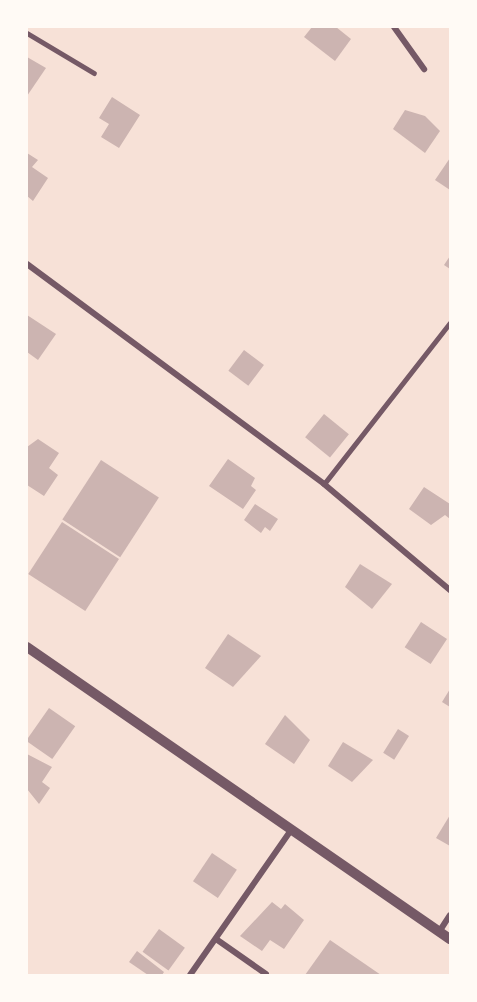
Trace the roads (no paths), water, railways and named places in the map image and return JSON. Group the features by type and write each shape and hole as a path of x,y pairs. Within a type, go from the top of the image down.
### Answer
{"street":[{"path":"394,27 424,69"},
{"path":"27,264 324,484 450,590"},
{"path":"27,647 450,939"},
{"path":"190,975 292,829"},
{"path":"439,932 450,915"},
{"path":"216,939 266,974"}],"lane":[{"path":"27,33 94,73"},
{"path":"324,484 450,322"}]}
